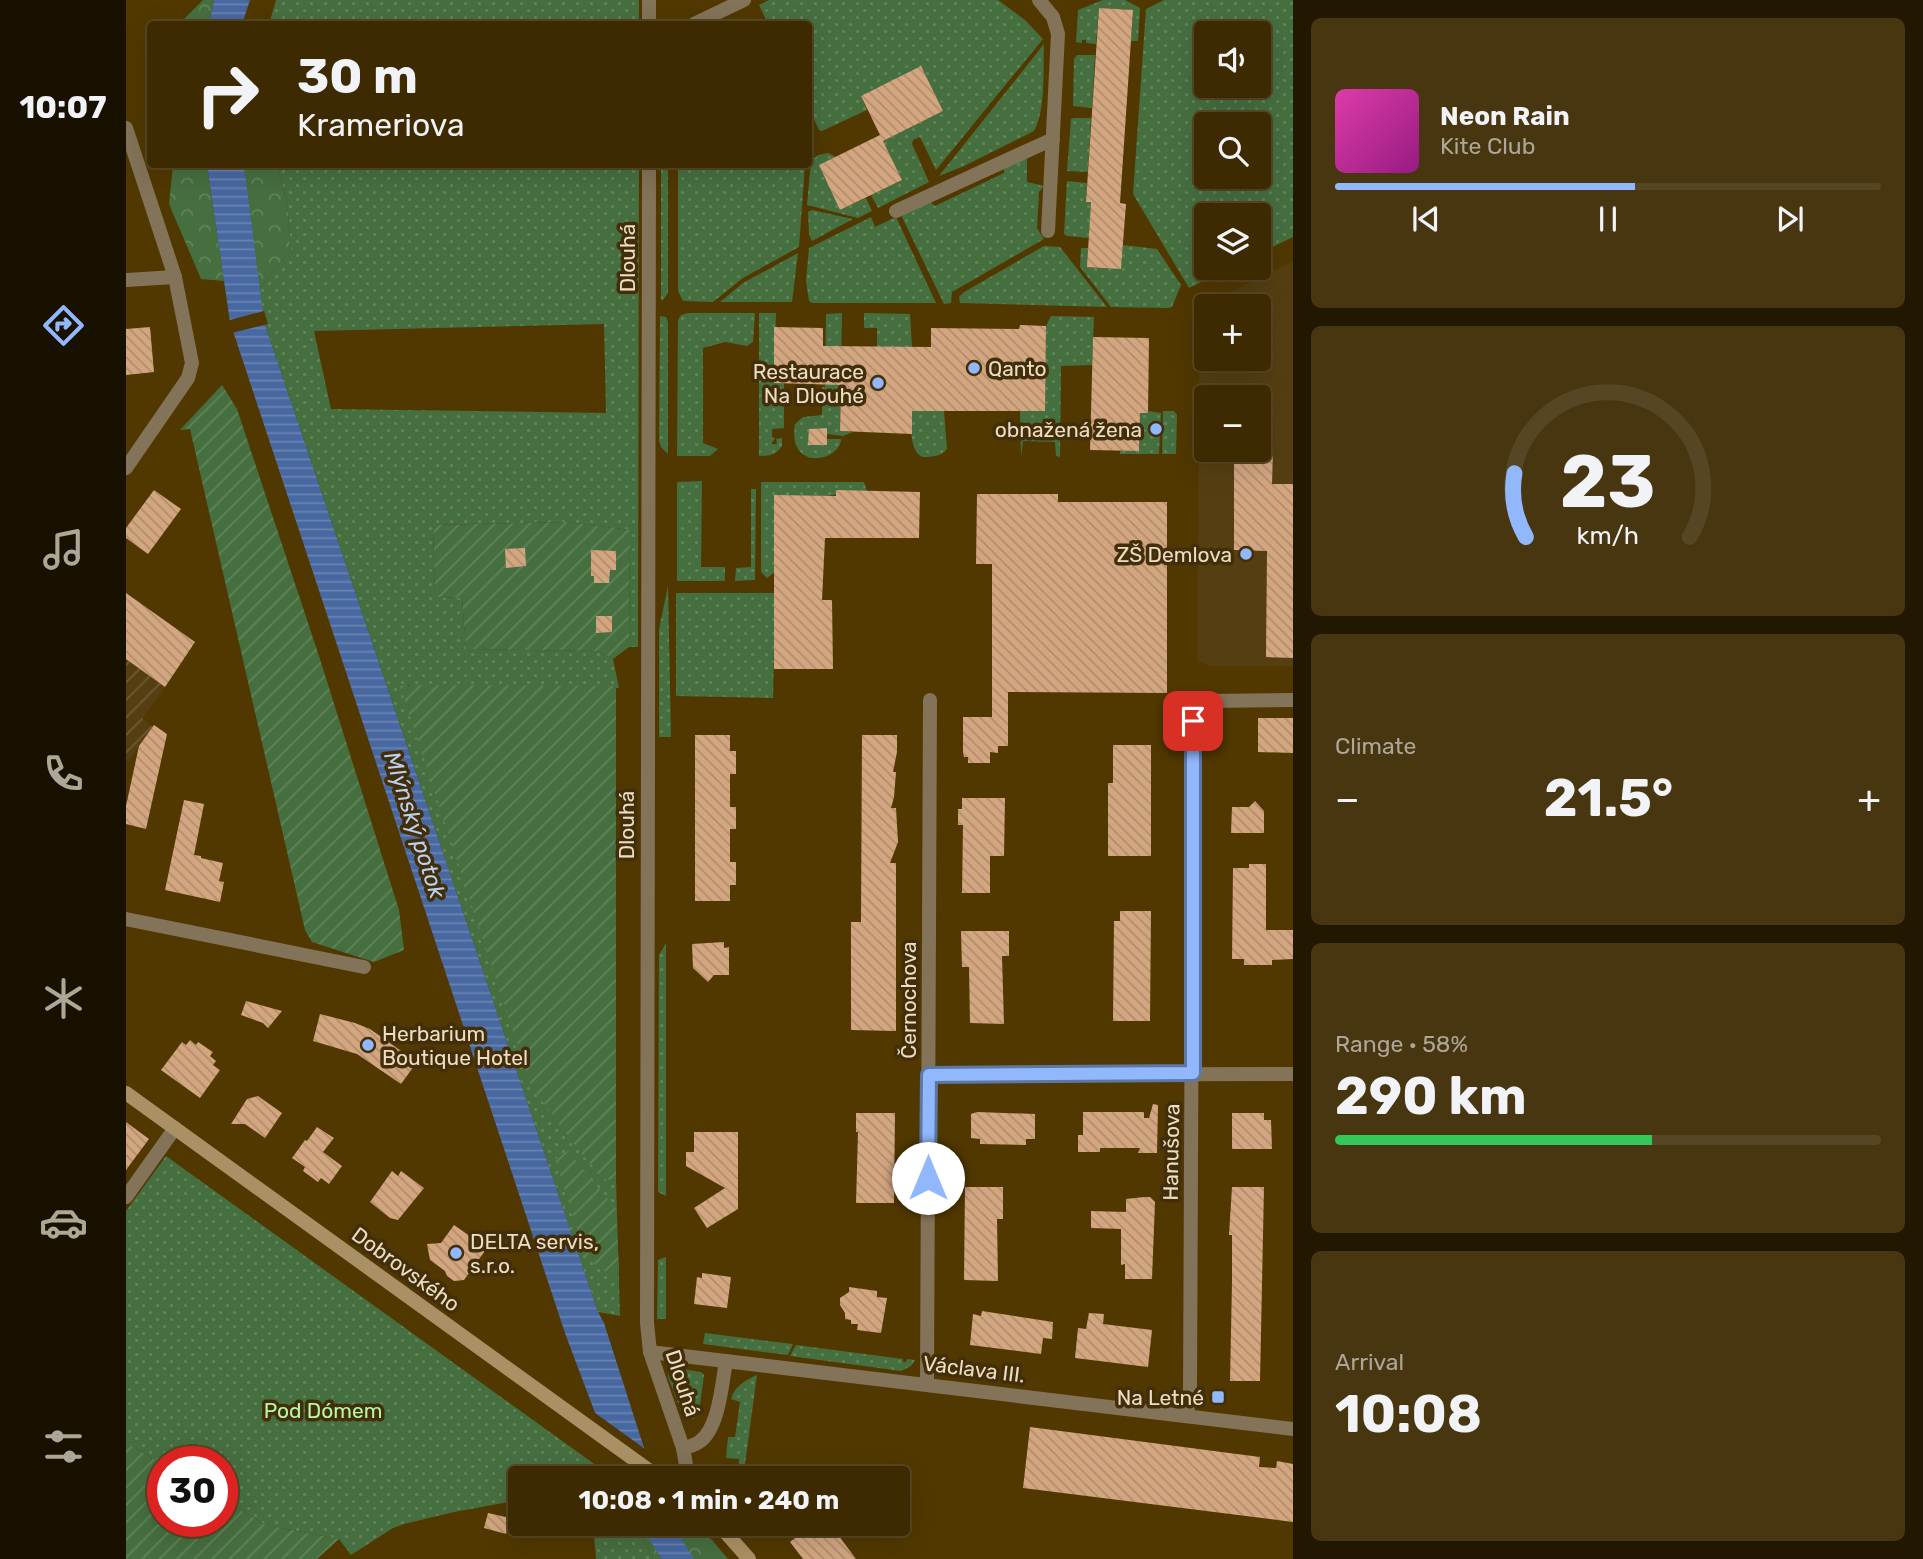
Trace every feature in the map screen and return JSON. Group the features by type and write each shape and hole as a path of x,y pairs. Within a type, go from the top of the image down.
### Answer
{"main road":[{"name":"Dobrovského","path":"126,1093 642,1466"},
{"path":"729,1536 749,1559"}],"street":[{"path":"649,0 649,21"},
{"path":"700,21 744,0"},
{"path":"1039,0 1053,17 1058,34 1048,230"},
{"path":"126,128 175,277 191,358 191,372 126,468"},
{"path":"896,211 1053,139"},
{"name":"Dlouhá","path":"649,168 647,1323 650,1352 683,1448 686,1466"},
{"path":"126,280 175,277"},
{"name":"Černochova","path":"927,1384 930,700"},
{"name":"Hanušova","path":"1187,1415 1190,1391 1193,1073 1193,721 1198,708 1208,701 1293,700"},
{"path":"126,919 364,967"},
{"path":"929,1075 1293,1074"},
{"path":"126,1197 175,1128"},
{"name":"Václava III.","path":"650,1352 1293,1429"},
{"path":"683,1448 698,1444 708,1433 715,1418 726,1361"}],"shaded area":[{"name":"ZŠ Demlova","path":"1293,261 1293,666 1209,666 1197,659 1199,462 1271,462 1271,385 1199,385 1199,371 1271,371 1271,294 1226,294 1255,280 1271,280 1271,272"},
{"path":"126,659 165,687 142,718 153,727 129,761 126,760"}],"green space":[{"path":"203,0 214,0 210,21 182,21"},
{"path":"276,0 639,0 639,21 270,21"},
{"path":"769,0 998,0 1025,20 1043,39 936,170 920,137 913,140 912,144 929,182 878,208 871,195 902,180 883,141 943,111 921,67 861,96 867,110 819,130 812,115 812,21 767,21 759,5"},
{"path":"1103,0 1125,0 1140,8 1138,41 1131,41 1133,10 1099,8 1096,44 1086,43 1086,40 1082,40 1082,43 1076,42 1078,10"},
{"path":"1164,0 1293,0 1293,237 1271,248 1271,203 1194,203 1194,280 1205,280 1189,288 1133,194 1146,9"},
{"path":"1044,44 1042,101 1034,131 939,176"},
{"path":"1077,55 1095,55 1092,108 1073,106 1074,59"},
{"path":"1091,118 1088,172 1067,171 1071,119"},
{"path":"828,153 836,157 840,210 866,198 872,211 858,218 807,205 812,160 818,155"},
{"path":"1027,159 1027,182 1044,186 1039,192 1037,228 1044,239 952,292 951,303 944,304 901,215 929,201 935,206 1004,173 1004,165"},
{"path":"173,168 207,168 224,281 201,279 169,204"},
{"path":"244,168 278,168 287,202 291,249 258,291"},
{"path":"278,168 639,168 638,647 629,647 630,530 566,522 433,525 435,597 462,598 466,649 597,651 613,659 619,688 408,685 604,1179 616,1181 620,1316 598,1312 261,313 258,291 291,249 287,202","holes":["604,324 606,413 331,409 314,331"]},
{"path":"661,168 668,168 668,293 661,300"},
{"path":"678,168 805,168 799,247 743,278 713,302 683,301 678,291"},
{"path":"1067,181 1087,183 1086,201 1091,202 1089,238 1064,234"},
{"path":"812,210 853,219 812,241 808,212"},
{"path":"871,217 875,227 896,217 936,303 809,301 806,281 809,248"},
{"path":"1123,245 1157,249 1181,285 1172,307 1111,307 1080,267 1081,248 1088,248 1121,268"},
{"path":"1044,246 1060,247 1107,307 960,303 959,297 964,292"},
{"path":"798,253 792,302 720,302 743,283"},
{"path":"755,313 753,342 747,346 725,342 703,348 703,443 718,449 710,456 677,456 678,320 681,315"},
{"path":"759,313 776,313 774,382 784,383 784,428 772,429 772,437 775,439 772,444 777,444 776,439 782,438 782,446 766,456 759,456"},
{"path":"842,313 840,431 853,432 843,436 827,434 827,428 809,429 809,445 827,445 827,439 841,439 839,447 833,453 815,458 806,456 799,450 795,440 795,424 803,417 822,415 826,314"},
{"path":"864,313 910,314 912,347 877,347 877,328 864,328"},
{"path":"660,316 666,317 668,322 668,454 659,441"},
{"path":"1051,316 1094,317 1092,365 1061,366 1060,457 1056,456 1055,442 1023,441 1021,457 1020,411 1044,411 1046,326"},
{"path":"912,384 931,411 944,411 947,449 943,453 927,457 920,455 915,449 911,428"},
{"path":"222,385 237,409 399,910 404,950 374,962 312,942 305,930 190,429 180,430"},
{"path":"1163,411 1174,411 1177,415 1176,454 1162,454"},
{"path":"1140,413 1161,413 1159,454 1120,454 1120,451 1139,451"},
{"path":"702,481 701,567 725,567 725,581 677,581 677,482"},
{"path":"761,482 864,482 867,491 825,496 775,572 767,578 761,572"},
{"path":"751,489 756,489 755,580 735,581 736,568 751,567"},
{"path":"566,522 630,530 629,647 613,659 597,651 466,649 462,598 435,597 433,525"},
{"path":"668,586 671,737 659,737 659,629"},
{"path":"676,593 775,593 773,698 676,696"},
{"path":"400,686 616,686 616,1181 604,1179 580,1152 531,1086"},
{"path":"666,943 666,1196 658,1192 659,955"},
{"path":"568,1151 616,1209 619,1272 602,1271 586,1257 555,1159"},
{"name":"Pod Dómem","path":"166,1156 597,1466 508,1466 508,1502 404,1524 393,1528 351,1555 339,1539 266,1525 238,1508 238,1446 147,1446 147,1455 126,1443 126,1211"},
{"path":"666,1257 666,1319 657,1319 658,1260"},
{"path":"705,1333 793,1344 788,1355 703,1344"},
{"path":"796,1345 903,1359 903,1362 907,1359 915,1360 911,1366 901,1371 790,1356"},
{"path":"675,1368 701,1372 704,1375 699,1412 694,1419 686,1419 683,1416 668,1377 669,1372"},
{"path":"757,1375 745,1466 739,1466 739,1459 726,1458 728,1437 735,1437 740,1402 731,1399 735,1391"},
{"path":"126,1443 147,1455 147,1537 238,1537 238,1508 266,1525 339,1539 317,1559 126,1559"},
{"path":"594,1536 642,1536 653,1559 596,1559"},
{"path":"642,1536 707,1536 728,1559 653,1559"}],"water":[{"path":"214,0 250,0 243,21 210,21"},
{"name":"Mlýnský potok","path":"207,168 244,168 264,322 598,1312 604,1323 650,1466 615,1466 566,1336 230,322"},
{"path":"647,1536 680,1536 694,1559 662,1559"}],"pier":[{"path":"264,311 268,324 231,333 226,321"},
{"path":"591,1410 645,1449 651,1466 616,1466 611,1462"}],"building":[{"path":"1099,8 1133,10 1120,203 1126,204 1121,269 1087,267 1091,202 1086,202"},
{"path":"921,66 943,111 883,141 902,180 840,210 819,165 880,135 861,96"},
{"path":"1020,325 1046,326 1045,411 912,411 912,434 840,431 841,385 774,383 774,327 823,328 823,346 931,347 931,328 1019,329"},
{"path":"150,327 154,372 126,375 126,329"},
{"path":"1093,337 1149,338 1148,413 1140,413 1139,451 1090,450"},
{"path":"827,428 827,445 808,445 809,429"},
{"path":"1273,450 1272,484 1293,484 1293,658 1266,657 1267,551 1234,550 1234,462 1271,462"},
{"path":"154,490 181,509 148,554 126,538 126,528"},
{"path":"836,490 920,492 919,538 825,538 822,600 832,600 833,669 774,669 774,495 836,496"},
{"path":"977,494 1058,494 1058,502 1167,502 1167,693 1008,692 1008,746 998,746 998,753 990,752 990,763 968,763 968,757 964,757 963,753 963,717 992,717 992,564 976,564"},
{"path":"525,548 526,566 506,568 505,549"},
{"path":"591,550 616,551 616,570 610,570 609,583 594,583 594,576 591,576"},
{"path":"126,593 195,642 165,687 126,659"},
{"path":"596,616 612,616 612,632 596,633"},
{"path":"1258,718 1293,718 1293,753 1258,752"},
{"path":"154,725 167,734 146,829 126,824 126,806 139,746"},
{"path":"695,735 730,735 730,751 736,751 736,774 730,774 730,807 736,807 736,829 730,829 730,862 736,862 736,885 730,885 730,901 695,901"},
{"path":"862,735 897,735 891,808 896,808 898,842 890,863 896,863 896,1031 851,1030 851,922 861,922"},
{"path":"1113,745 1151,745 1151,856 1108,856 1108,783 1113,783"},
{"path":"962,798 1005,798 1004,856 990,856 990,893 962,893 963,825 958,825 958,809 962,809"},
{"path":"184,800 204,804 194,855 223,863 219,881 224,882 220,902 165,890"},
{"path":"1255,801 1264,811 1264,833 1231,833 1232,807 1249,807"},
{"path":"1249,864 1266,864 1266,930 1293,930 1293,959 1272,960 1272,965 1244,965 1244,959 1232,959 1233,868 1249,868"},
{"path":"1120,911 1151,911 1150,1021 1113,1021 1114,921 1120,921"},
{"path":"961,931 1009,931 1009,956 1002,956 1004,1024 970,1023 969,967 962,967"},
{"path":"724,942 724,948 729,947 729,975 714,975 708,982 693,968 692,944"},
{"path":"246,1001 282,1011 268,1028 263,1023 241,1015"},
{"path":"320,1014 370,1029 417,1062 401,1084 357,1054 313,1041"},
{"path":"190,1040 213,1052 210,1056 216,1061 213,1065 220,1070 200,1098 161,1070 182,1042 186,1045"},
{"path":"258,1096 282,1113 265,1138 245,1124 231,1124 247,1099"},
{"path":"1153,1104 1158,1105 1157,1153 1138,1153 1140,1148 1100,1148 1100,1152 1078,1152 1078,1135 1083,1135 1083,1112 1144,1112 1144,1118 1149,1118"},
{"path":"856,1113 895,1113 894,1203 856,1203"},
{"path":"1232,1113 1264,1113 1264,1120 1271,1120 1272,1149 1232,1149"},
{"path":"971,1114 1035,1114 1035,1139 1026,1139 1026,1145 980,1144 980,1139 971,1138"},
{"path":"126,1122 149,1139 126,1170"},
{"path":"317,1127 334,1138 323,1152 342,1166 329,1184 321,1178 318,1182 303,1171 305,1167 292,1158"},
{"path":"694,1132 738,1132 738,1209 707,1228 694,1208 725,1188 686,1166 686,1152 694,1152"},
{"path":"392,1171 398,1176 401,1171 424,1188 398,1220 390,1218 370,1202"},
{"path":"965,1187 1003,1187 1003,1219 997,1219 998,1281 964,1280"},
{"path":"1232,1187 1264,1187 1260,1381 1230,1381 1232,1235 1229,1235"},
{"path":"1150,1197 1155,1202 1152,1279 1125,1279 1125,1264 1121,1265 1121,1229 1091,1228 1091,1211 1126,1212 1126,1199"},
{"name":"DELTA servis, s.r.o.","path":"454,1225 487,1248 464,1280 454,1281 430,1260 427,1244 441,1243"},
{"path":"702,1273 731,1277 727,1308 694,1304 697,1277 702,1278"},
{"path":"849,1287 877,1291 877,1297 887,1298 881,1333 857,1330 858,1324 851,1324 851,1320 845,1319 840,1298 849,1292"},
{"path":"982,1311 1053,1322 1052,1339 1043,1338 1041,1354 970,1345 973,1314 981,1316"},
{"path":"1089,1313 1104,1314 1103,1324 1152,1330 1148,1367 1075,1358 1078,1328 1086,1329"},
{"path":"1030,1427 1260,1457 1259,1467 1276,1468 1277,1461 1293,1464 1293,1522 1023,1488"},
{"path":"488,1513 508,1518 506,1534 484,1528"},
{"path":"798,1536 839,1536 856,1559 803,1559 790,1542"}],"place":[{"name":"Qanto","path":"974,368"},
{"name":"Restaurace Na Dlouhé","path":"878,383"},
{"name":"obnažená žena","path":"1156,429"},
{"name":"ZŠ Demlova","path":"1246,554"},
{"name":"Herbarium Boutique Hotel","path":"368,1045"},
{"name":"DELTA servis, s.r.o.","path":"456,1253"},
{"name":"Na Letné","path":"1218,1397"}],"route":[{"path":"928,1178 929,1075 1193,1073 1193,721"}]}
